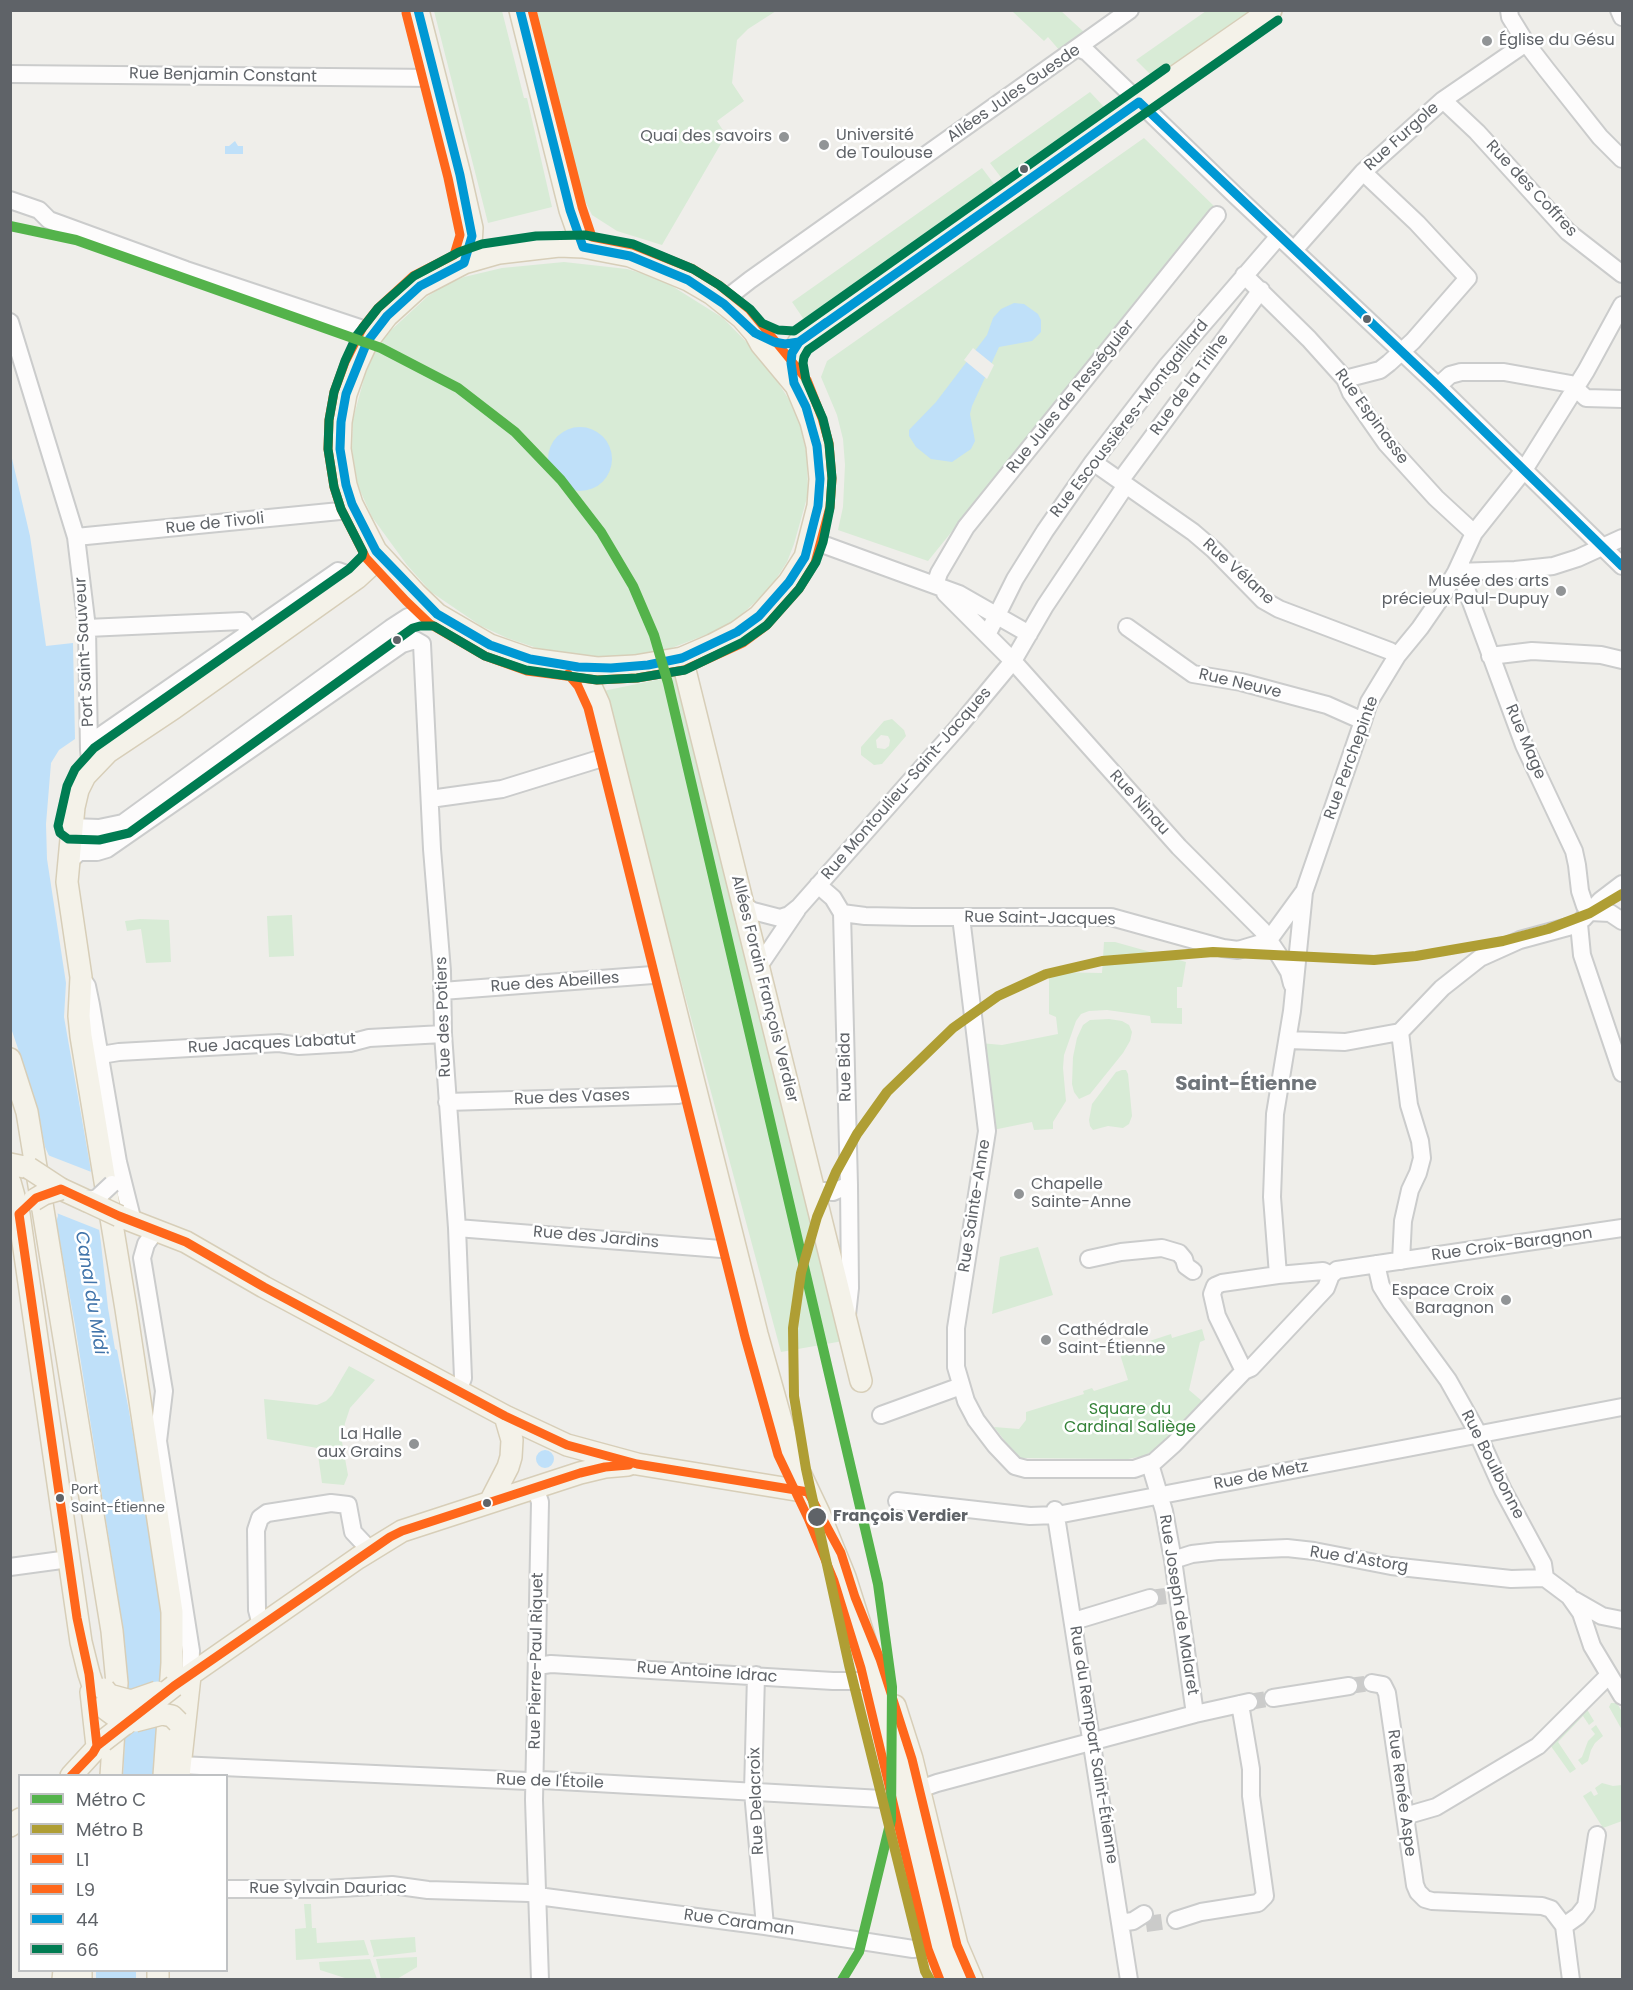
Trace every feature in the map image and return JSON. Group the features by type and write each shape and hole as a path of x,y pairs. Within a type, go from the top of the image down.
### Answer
{"main road":[{"path":"418,10 472,228 471,244 464,263"},
{"path":"520,10 570,210 583,247"},
{"path":"794,383 792,353 799,342 1271,10"},
{"path":"755,333 761,344 794,383 812,422 820,479 818,506 805,557 789,582 759,616 737,632 712,645 682,657 627,667 597,668 530,659 490,645 437,614 415,593 376,551 352,504 346,485 340,449 341,422 346,394 356,366 373,334 387,316 420,286 464,263 499,253 559,246 583,247 630,256 688,280 724,304 755,333 774,342 785,344 799,342"},
{"path":"91,767 108,752 357,578 369,567 376,551"},
{"name":"Allées Forain François Verdier","path":"682,657 861,1381"},
{"path":"578,667 597,697 757,1334 790,1452 824,1524 841,1553 855,1597 880,1659 912,1758 911,1792 933,1948 953,1980"},
{"name":"Port Saint-Sauveur","path":"81,976 67,882 70,827 78,790 91,767"},
{"path":"81,976 79,1016 81,1036 126,1308 172,1611 174,1772"},
{"path":"10,1059 28,1122 100,1553 117,1670 104,1754 74,1774"},
{"path":"20,1166 61,1189 126,1219 186,1242 264,1287 459,1389 505,1416 567,1445 637,1464 808,1492"},
{"path":"10,1182 26,1207 69,1559 81,1642 104,1754"},
{"path":"26,1207 61,1189"},
{"path":"490,1502 508,1467 511,1456 512,1440 505,1416"},
{"path":"91,1774 126,1724 261,1625 370,1550 402,1531 594,1469 637,1464"},
{"path":"824,1524 845,1577 957,1945 972,1980"},
{"path":"89,1674 97,1698 109,1695 131,1701 182,1681"},
{"path":"174,1772 181,1726 182,1681"},
{"path":"104,1698 126,1724"},
{"path":"126,1724 162,1714 172,1716 181,1726"}],"street":[{"name":"Allées Jules Guesde","path":"724,304 732,294 750,280 1130,10"},
{"path":"1509,10 1510,17 1526,43 1600,137 1623,159"},
{"path":"1619,10 1623,16"},
{"name":"Rue Furgole","path":"1294,250 1364,172 1443,100 1526,43"},
{"path":"1078,48 1086,52 1139,102 1623,566"},
{"name":"Rue Benjamin Constant","path":"10,74 435,78"},
{"name":"Rue des Coffres","path":"1443,100 1477,132 1568,232 1623,274"},
{"path":"1345,379 1380,370 1402,352 1468,278 1417,223 1364,172"},
{"path":"10,200 39,210 49,220 373,334"},
{"name":"Rue Jules de Rességuier","path":"935,585 939,573 966,527 1217,215"},
{"name":"Rue Escoussières-Montgaillard","path":"987,635 1015,579 1093,462 1166,367 1279,236"},
{"name":"Rue Espinasse","path":"1244,275 1309,339 1345,379 1386,443 1436,498 1474,533"},
{"name":"Rue de la Trilhe","path":"1029,634 1123,483 1260,290"},
{"name":"Rue Perchepinte","path":"1304,892 1369,702 1396,656 1420,628 1440,599 1456,572 1474,533 1524,470 1576,387 1623,305"},
{"name":"Port Saint-Sauveur","path":"10,322 76,537 87,628 91,767"},
{"path":"1437,386 1450,375 1461,372 1487,371 1520,374 1571,384 1586,398 1623,399"},
{"name":"Rue Vélane","path":"1093,462 1214,550 1263,600 1279,609 1390,651 1396,656"},
{"name":"Rue de Tivoli","path":"76,537 340,511 352,504"},
{"path":"1456,572 1552,566 1578,558 1623,538"},
{"path":"811,540 959,594 1029,634"},
{"path":"90,740 100,736 338,571 357,578"},
{"name":"Rue Mage","path":"1456,572 1461,577 1524,746 1574,851 1580,891 1585,906 1582,955 1623,1073"},
{"name":"Rue Ninau","path":"935,585 953,599 1013,661 1152,818 1262,930 1289,972 1294,988"},
{"path":"1440,599 1461,594 1468,599"},
{"path":"70,827 99,828 123,823 408,617 418,614 437,614"},
{"path":"87,628 242,621 250,632"},
{"name":"Rue Neuve","path":"1127,627 1192,674 1241,682 1328,705 1363,721"},
{"name":"Rue Montoulieu-Saint-Jacques","path":"759,966 787,928 799,907 959,726 1013,661 1029,634"},
{"name":"Rue des Potiers","path":"333,692 402,644 415,640 422,644 447,1102 457,1228 463,1378 459,1389"},
{"path":"1490,656 1532,651 1601,656 1623,660"},
{"path":"68,862 73,855 79,852 97,852 107,849 333,692 322,678"},
{"path":"430,800 502,789 612,755"},
{"path":"1584,918 1601,900 1623,884"},
{"path":"818,885 833,898 842,913"},
{"path":"1269,940 1304,892"},
{"path":"1278,1275 1272,1163 1275,1114 1288,1040 1304,892"},
{"path":"743,905 753,911 780,918 789,915 799,907"},
{"name":"Rue Saint-Jacques","path":"842,913 913,917 1111,917 1223,948 1238,950 1269,940"},
{"name":"Rue Bida","path":"842,913 849,1185"},
{"path":"1288,1040 1345,1042 1400,1032 1442,988 1480,958 1520,940 1584,918 1610,913 1623,921"},
{"name":"Rue Sainte-Anne","path":"961,917 987,1131 956,1328 956,1366 961,1386 976,1420 1015,1466 1026,1469 1130,1469 1150,1464"},
{"name":"Rue des Abeilles","path":"442,991 666,974"},
{"name":"Port Saint-Sauveur","path":"81,976 87,986 101,1055 126,1219"},
{"path":"1400,1032 1409,1105 1422,1150 1418,1173 1410,1190 1403,1221 1401,1261"},
{"name":"Rue Jacques Labatut","path":"101,1055 119,1052 268,1044 299,1046 350,1043 369,1038 443,1034"},
{"name":"Rue des Vases","path":"447,1102 678,1095 696,1091"},
{"name":"Port Saint-Sauveur","path":"87,1201 97,1198 112,1184 118,1172 118,1162"},
{"path":"814,1190 824,1193 833,1192 849,1185"},
{"name":"Allées Forain François Verdier","path":"846,1322 850,1288 849,1185"},
{"name":"Rue des Jardins","path":"457,1228 721,1249 736,1247"},
{"path":"156,1230 146,1244 142,1258 164,1391 158,1441 191,1651 182,1681"},
{"name":"Rue Croix-Baragnon","path":"1330,1278 1337,1270 1374,1264 1622,1232"},
{"path":"1089,1259 1121,1252 1162,1248 1179,1253 1186,1266 1193,1271"},
{"name":"Rue Boulbonne","path":"1374,1264 1381,1286 1391,1302 1448,1380 1543,1564 1545,1578"},
{"path":"1150,1464 1167,1451 1244,1371 1247,1363 1330,1278 1323,1271 1278,1275 1215,1286 1213,1301 1221,1327 1244,1371"},
{"path":"881,1415 961,1386"},
{"name":"Rue de Metz","path":"897,1501 1030,1516 1056,1513 1160,1496 1623,1407"},
{"name":"Rue Joseph de Malaret","path":"1150,1464 1160,1496 1173,1560 1165,1596 1195,1714"},
{"name":"Rue Pierre-Paul Riquet","path":"535,1487 540,1502 534,1780 540,1980"},
{"path":"261,1625 257,1610 256,1530 260,1518 267,1513 331,1503 348,1506 353,1532 370,1550"},
{"name":"Rue du Rempart Saint-Étienne","path":"1056,1513 1093,1742 1136,1920 1129,1980"},
{"name":"Rue d'Astorg","path":"1173,1560 1192,1554 1218,1551 1287,1548 1391,1566 1511,1579 1545,1578"},
{"path":"10,1567 69,1559"},
{"path":"1545,1578 1602,1616"},
{"path":"1074,1621 1165,1596"},
{"path":"1569,1596 1581,1613 1592,1646 1623,1696"},
{"path":"1587,1628 1595,1617 1623,1620"},
{"name":"Rue Antoine Idrac","path":"537,1666 551,1664 833,1681 877,1681"},
{"path":"1405,1816 1436,1807 1538,1746 1606,1670"},
{"name":"Rue Delacroix","path":"756,1675 753,1792 765,1926"},
{"name":"Rue Renée Aspe","path":"1379,1685 1405,1816 1415,1885 1421,1896 1432,1901 1542,1906 1551,1909 1563,1926"},
{"path":"1273,1698 1349,1686"},
{"name":"Rue de l'Étoile","path":"174,1772 534,1780 882,1799 1195,1714 1245,1703 1251,1796 1265,1896 1257,1903 1175,1915"},
{"path":"1571,1980 1563,1926 1578,1917 1586,1906 1597,1835"},
{"name":"Rue Sylvain Dauriac","path":"228,1889 324,1889 392,1885 428,1890 537,1895"},
{"name":"Rue Caraman","path":"537,1895 913,1949 933,1948"}],"green space":[{"path":"434,11 502,11 524,98 527,98 552,207 488,223"},
{"path":"534,11 776,11 748,29 737,40 732,83 744,101 717,121 726,135 662,245 617,231 592,215 579,189"},
{"path":"1012,11 1061,11 1085,33 1060,51 1048,37 1044,41"},
{"path":"1206,11 1259,11 1158,82 1136,60"},
{"path":"1090,92 1105,108 1003,180 990,163"},
{"path":"1144,138 1215,207 928,561 838,530 843,507 845,465 843,439 837,415 821,377 827,361"},
{"path":"982,168 1000,192 809,327 792,302"},
{"path":"564,262 627,269 648,275 672,286 723,318 762,358 792,404 800,423 807,456 808,494 787,562 763,595 742,614 721,629 669,649 639,655 602,658 546,651 507,638 481,626 431,592 407,565 372,517 358,486 352,449 353,419 365,375 376,349 388,333 428,296 464,277 502,268"},
{"path":"676,676 843,1341 781,1352 603,691"},
{"path":"892,719 904,730 906,736 882,764 874,765 861,755 861,747 884,721","holes":["881,735 888,736 889,746 885,749 877,748 876,740"]},
{"path":"292,915 294,956 269,957 267,916"},
{"path":"169,920 171,962 146,963 141,929 127,931 125,921"},
{"path":"1104,942 1115,942 1186,962 1182,987 1177,987 1177,1008 1182,1008 1182,1024 1151,1023 1150,1016 1107,1010 1081,1014 1076,1021 1064,1055 1066,1101 1053,1122 1053,1129 1034,1130 1032,1122 993,1130 980,1043 1002,1045 1058,1034 1056,1017 1049,1014 1049,972 1102,973"},
{"path":"1090,1020 1122,1021 1129,1025 1132,1032 1130,1041 1090,1094 1079,1099 1072,1084 1073,1057 1077,1038 1083,1025"},
{"path":"1126,1070 1128,1074 1132,1116 1129,1124 1123,1128 1108,1126 1093,1130 1089,1120 1092,1104 1116,1072"},
{"path":"1038,1247 1053,1295 992,1314 1000,1257"},
{"name":"Square du Cardinal Saliège","path":"1202,1329 1205,1340 1200,1342 1189,1390 1202,1401 1157,1448 1144,1456 1128,1459 1018,1458 994,1427 1019,1429 1026,1420 1026,1412 1084,1394 1083,1391 1092,1388 1094,1391 1128,1380 1119,1351 1171,1334 1172,1338"},
{"path":"349,1366 375,1380 350,1408 345,1423 342,1442 348,1475 344,1485 322,1483 317,1448 267,1439 264,1399 317,1405 332,1395"},
{"path":"1611,1703 1617,1703 1622,1712 1622,1730 1609,1707"},
{"path":"1585,1706 1594,1721 1589,1725 1583,1716 1558,1742 1576,1769 1570,1773 1548,1742"},
{"path":"1596,1725 1603,1736 1595,1743 1588,1761 1582,1765 1578,1760 1582,1757 1588,1741 1595,1734 1591,1729"},
{"path":"1602,1783 1613,1786 1622,1785 1622,1821 1603,1828 1583,1796 1591,1791 1594,1796 1598,1794 1595,1788"},
{"path":"304,1904 311,1904 312,1928 316,1928 317,1943 364,1940 369,1955 296,1960 295,1929 306,1928"},
{"path":"415,1937 416,1952 373,1957 370,1940"},
{"path":"417,1957 417,1967 397,1979 381,1979 376,1959"},
{"path":"370,1959 377,1979 348,1979 320,1970 319,1962"}],"water":[{"path":"235,141 238,146 243,146 243,154 225,154 225,146"},
{"path":"1014,303 1024,304 1038,314 1041,320 1041,332 1032,341 999,347 972,406 970,414 975,441 971,449 952,462 931,459 916,447 909,436 909,430 936,402 987,335 993,318 1001,309"},
{"path":"580,427 598,433 606,441 612,459 606,477 598,485 580,491 562,485 554,477 548,459 554,441 562,433"},
{"name":"Canal du Midi","path":"10,450 30,536 46,646 73,643 75,739 59,750 51,763 46,824 47,859 66,983 64,1017 90,1165 108,1308 129,1411 162,1605 157,1774 123,1774 128,1689 117,1590 75,1325 56,1222 58,1216 50,1158 45,1147 34,1096 11,1028"},
{"path":"541,1450 549,1450 554,1455 552,1466 541,1468 536,1463 536,1455"},
{"path":"96,1972 136,1972 136,1979 96,1979"}],"pier":[{"path":"973,348 994,365 987,379 964,360"},
{"path":"45,1154 94,1173 102,1231 54,1212"}],"tunnel":[{"path":"1150,1598 1166,1596"},
{"path":"1349,1686 1372,1683"},
{"path":"1249,1702 1273,1698"},
{"path":"1146,1924 1176,1920"}],"metro line":[{"name":"C","path":"10,226 76,240 381,348 458,388 515,432 561,480 601,532 633,586 654,635 668,683 878,1584 892,1687 891,1820 859,1952 842,1980"},
{"name":"B","path":"930,1980 925,1971 849,1665 806,1469 794,1396 793,1328 801,1273 817,1217 836,1172 857,1134 887,1092 953,1028 998,996 1046,974 1102,961 1213,952 1374,960 1416,956 1503,941 1548,929 1590,913 1622,894"}],"transit line":[{"name":"44","path":"418,10 460,175 472,236 464,263 420,286 387,316 367,342 346,394 341,422 340,449 346,485 352,504 376,551 437,614 490,645 530,659 578,667 611,668 648,665 682,658 737,632 759,616 789,582 805,557 818,506 820,479 817,446 806,407 794,383 791,363 792,353 799,342 1139,102"},
{"name":"44","path":"520,10 570,210 583,247 630,256 688,280 724,304 755,333 774,342 785,344 799,342 827,322"},
{"name":"L9","path":"406,13 448,178 460,235 454,255 413,276 378,308 363,327 345,362 334,392 329,420 328,449 334,487 341,509 366,558 406,601 430,624 485,656 527,671 597,680 637,678 684,670 743,643 766,626 799,589 815,563 830,507 832,479 829,443 807,380 749,309 719,285 693,269 633,245 592,237 582,207 532,10"},
{"name":"66","path":"1166,68 794,331 778,330 762,323 750,309 719,285 693,269 633,244 585,235 536,236 482,244 459,252 414,276 378,308 357,335 334,392 329,420 328,449 334,487 341,509 363,552 362,556 349,569 94,748 75,769 67,786 58,826 60,833 68,839 99,840 129,833 413,628 420,626 434,626 485,656 526,670 597,680 637,678 685,670 743,642 767,625 799,589 816,562 823,542 830,508 832,478 829,444 823,419 806,380 803,363 808,350 1278,20"},
{"name":"44","path":"1139,102 1438,386 1622,566"},
{"name":"L9","path":"568,674 578,686 588,708 745,1337 778,1455 808,1518 834,1581 861,1668 928,1949 940,1980"},
{"name":"L1","path":"19,1214 36,1198 61,1189 119,1216 186,1242 264,1287 505,1416 567,1445 637,1464 808,1492"},
{"name":"L1","path":"19,1214 77,1618 89,1674 97,1746"},
{"name":"L1","path":"73,1774 97,1746 174,1686 390,1537 402,1531 580,1473 605,1467 629,1465"},
{"name":"L1","path":"808,1492 841,1553 855,1597 880,1659 912,1759 957,1945 972,1980"}],"place":[{"name":"Église du Gésu","path":"1487,41"},
{"name":"Quai des savoirs","path":"784,137"},
{"name":"Université de Toulouse","path":"824,145"},
{"name":"Musée des arts précieux Paul-Dupuy","path":"1561,591"},
{"name":"Chapelle Sainte-Anne","path":"1019,1194"},
{"name":"Espace Croix Baragnon","path":"1506,1300"},
{"name":"Cathédrale Saint-Étienne","path":"1046,1340"},
{"name":"La Halle aux Grains","path":"414,1444"},
{"name":"Port Saint-Étienne","path":"60,1498"},
{"name":"François Verdier","path":"817,1517"}],"district":[{"name":"Saint-Étienne","path":"1246,1085"}]}
